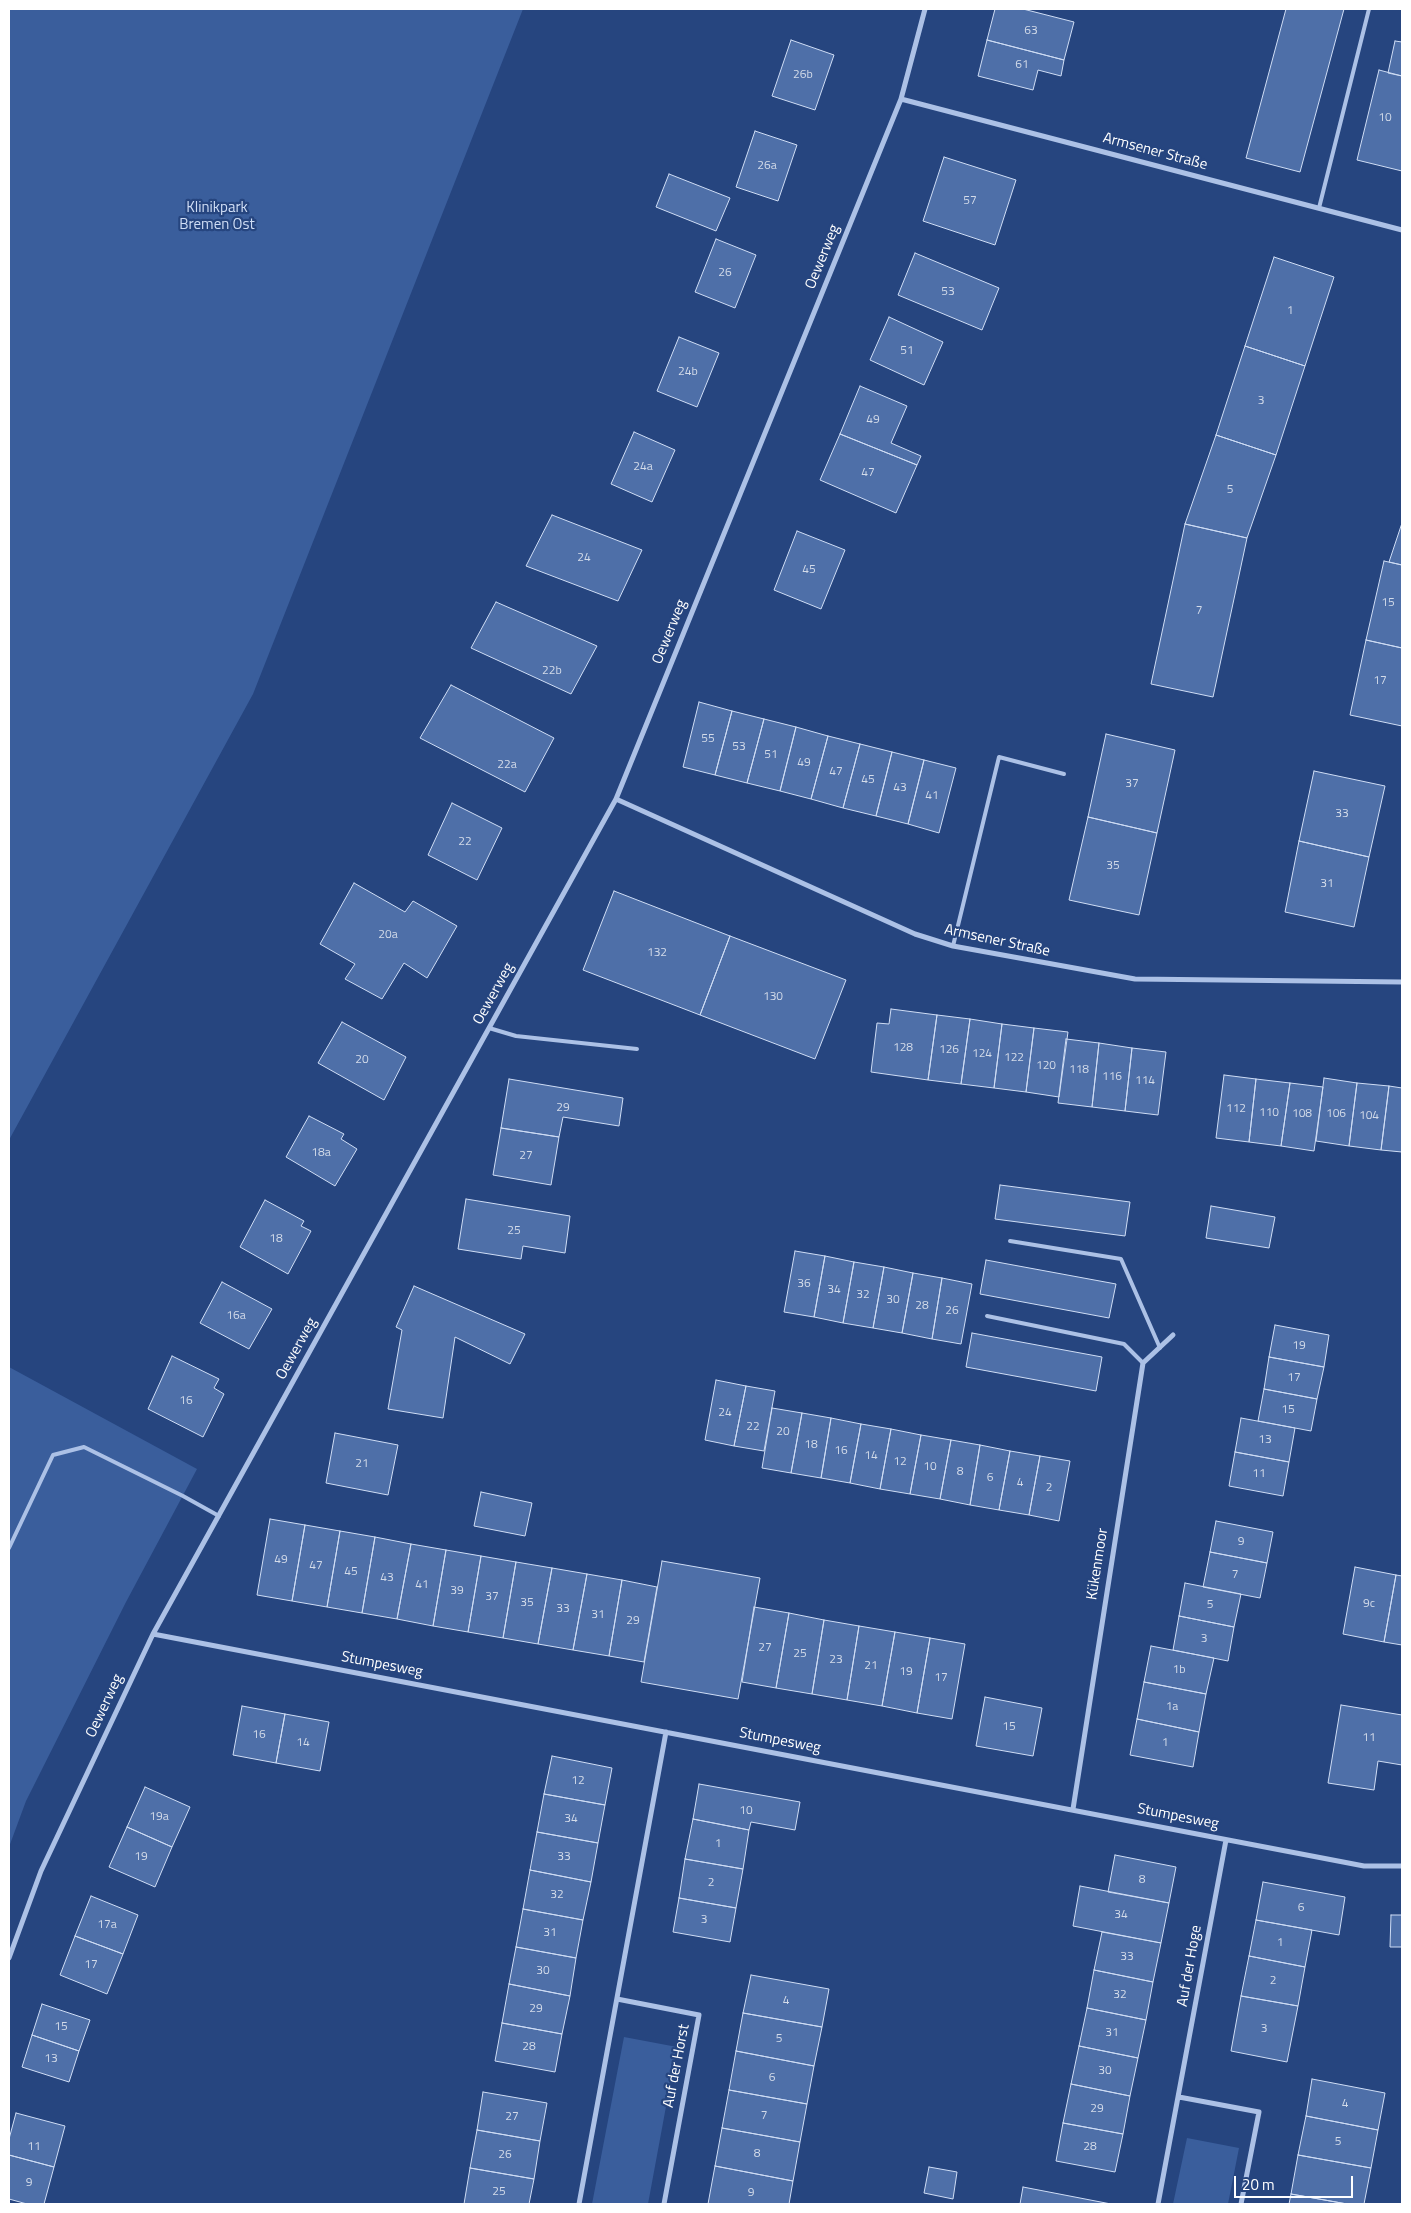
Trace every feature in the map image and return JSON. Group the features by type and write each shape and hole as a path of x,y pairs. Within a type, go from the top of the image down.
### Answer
{"street":[{"name":"Oewerweg","path":"9,1958 41,1871 153,1634 616,799 901,98 925,9"},
{"name":"Armsener Straße","path":"901,98 1402,230"},
{"name":"Armsener Straße","path":"616,799 915,934 953,946 1135,979 1402,982"},
{"path":"1143,1364 1173,1336"},
{"name":"Kükenmoor","path":"1072,1809 1143,1364"},
{"name":"Stumpesweg","path":"153,1634 1364,1866 1402,1866"},
{"path":"579,2204 666,1732"},
{"name":"Auf der Hoge","path":"1158,2204 1226,1840"},
{"name":"Auf der Horst","path":"617,1999 699,2015 664,2204"},
{"path":"1178,2097 1259,2112 1241,2204"}],"lane":[{"path":"1319,208 1369,9"},
{"path":"953,946 999,757 1064,774"},
{"path":"489,1028 516,1036 637,1049"},
{"path":"1010,1241 1121,1259 1160,1348"},
{"path":"987,1316 1124,1344 1143,1364"},
{"path":"9,1548 53,1455 84,1447 219,1516"}],"green space":[{"name":"Klinikpark Bremen Ost","path":"9,9 523,9 253,694 9,1140"},
{"path":"9,1367 197,1469 126,1602 26,1801 9,1847"},
{"path":"624,2037 677,2047 648,2204 592,2204"},
{"path":"1187,2138 1239,2148 1228,2204 1173,2204"}],"building":[{"path":"995,9 1023,9 1074,22 1064,60 987,40"},
{"path":"1286,9 1344,9 1300,172 1246,158"},
{"path":"791,40 834,55 815,110 772,96"},
{"path":"987,40 1064,60 1061,76 1038,70 1033,90 978,76"},
{"path":"1395,41 1402,42 1402,76 1388,73"},
{"path":"1379,70 1402,76 1402,171 1357,160"},
{"path":"755,131 797,145 778,201 736,187"},
{"path":"944,157 1016,180 995,245 923,221"},
{"path":"669,174 730,198 716,231 656,207"},
{"path":"716,239 756,255 735,308 695,292"},
{"path":"915,253 999,288 982,330 898,295"},
{"path":"1274,257 1334,277 1305,366 1245,346"},
{"path":"889,317 943,342 924,385 870,360"},
{"path":"679,337 719,353 697,407 657,391"},
{"path":"1245,346 1305,366 1276,455 1216,435"},
{"path":"860,386 907,406 891,443 921,456 917,465 840,434"},
{"path":"634,432 675,450 652,502 611,484"},
{"path":"840,434 917,465 896,513 820,480"},
{"path":"1216,435 1276,455 1247,538 1185,524"},
{"path":"552,515 642,550 618,601 526,566"},
{"path":"1402,523 1402,565 1389,562"},
{"path":"1185,524 1247,538 1213,697 1151,684"},
{"path":"797,531 845,550 821,609 774,590"},
{"path":"1384,561 1402,565 1402,648 1366,640"},
{"path":"496,602 597,646 571,694 471,648"},
{"path":"1366,640 1402,648 1402,726 1350,715"},
{"path":"451,685 554,738 525,792 420,738"},
{"path":"699,702 732,711 715,775 683,767"},
{"path":"732,711 764,719 747,783 715,775"},
{"path":"764,719 796,727 780,791 747,783"},
{"path":"796,727 828,736 811,799 780,791"},
{"path":"1106,734 1175,750 1157,833 1088,817"},
{"path":"828,736 860,744 843,808 811,799"},
{"path":"860,744 892,752 876,816 843,808"},
{"path":"892,752 924,760 908,824 876,816"},
{"path":"924,760 956,768 939,833 908,824"},
{"path":"1314,771 1385,786 1369,857 1299,841"},
{"path":"452,803 502,828 477,880 428,855"},
{"path":"1088,817 1157,833 1139,915 1069,900"},
{"path":"1299,841 1369,857 1354,927 1285,912"},
{"path":"354,883 405,912 413,901 457,926 427,978 404,963 382,999 345,979 355,964 320,944"},
{"path":"614,891 730,936 700,1015 583,970"},
{"path":"730,936 846,980 815,1059 700,1015"},
{"path":"891,1009 937,1015 928,1080 871,1072 877,1023 889,1024"},
{"path":"937,1015 970,1019 961,1084 928,1080"},
{"path":"970,1019 1002,1024 994,1088 961,1084"},
{"path":"342,1022 406,1057 384,1100 318,1063"},
{"path":"1002,1024 1034,1028 1026,1092 994,1088"},
{"path":"1034,1028 1068,1032 1059,1097 1026,1092"},
{"path":"1066,1039 1099,1043 1092,1107 1058,1103"},
{"path":"1099,1043 1132,1048 1125,1111 1092,1107"},
{"path":"1132,1048 1166,1052 1158,1115 1125,1111"},
{"path":"1224,1075 1256,1079 1249,1142 1216,1138"},
{"path":"1324,1078 1357,1083 1349,1146 1316,1141"},
{"path":"509,1079 623,1098 619,1126 563,1117 559,1137 501,1128"},
{"path":"1256,1079 1290,1083 1281,1146 1249,1142"},
{"path":"1290,1083 1323,1087 1314,1151 1281,1146"},
{"path":"1357,1083 1389,1086 1381,1150 1349,1146"},
{"path":"1389,1086 1402,1088 1402,1152 1381,1150"},
{"path":"309,1116 344,1134 341,1139 357,1149 335,1186 286,1157"},
{"path":"501,1128 559,1137 551,1185 493,1175"},
{"path":"1000,1185 1130,1202 1125,1236 995,1219"},
{"path":"466,1199 570,1216 565,1253 523,1246 521,1259 458,1249"},
{"path":"265,1200 304,1221 301,1226 311,1231 288,1274 240,1247"},
{"path":"1211,1206 1275,1217 1269,1248 1206,1238"},
{"path":"795,1251 825,1256 814,1317 784,1312"},
{"path":"825,1256 854,1262 843,1323 814,1317"},
{"path":"986,1260 1116,1284 1109,1318 980,1294"},
{"path":"854,1262 884,1267 873,1328 843,1323"},
{"path":"884,1267 913,1273 902,1333 873,1328"},
{"path":"913,1273 942,1278 932,1339 902,1333"},
{"path":"942,1278 972,1284 961,1344 932,1339"},
{"path":"222,1282 272,1309 249,1349 200,1323"},
{"path":"414,1286 525,1334 510,1364 455,1337 443,1418 388,1409 402,1330 396,1327"},
{"path":"1275,1325 1329,1335 1324,1367 1269,1357"},
{"path":"972,1333 1102,1357 1096,1391 966,1367"},
{"path":"172,1356 219,1379 214,1388 224,1394 203,1437 148,1409"},
{"path":"1269,1357 1324,1367 1317,1399 1264,1389"},
{"path":"716,1380 746,1386 734,1446 705,1440"},
{"path":"746,1386 775,1391 764,1451 734,1446"},
{"path":"1264,1389 1317,1399 1311,1431 1258,1421"},
{"path":"772,1408 802,1413 791,1473 762,1468"},
{"path":"802,1413 831,1418 821,1478 791,1473"},
{"path":"831,1418 861,1424 850,1483 821,1478"},
{"path":"1241,1418 1295,1428 1289,1462 1235,1452"},
{"path":"861,1424 891,1429 880,1489 850,1483"},
{"path":"891,1429 921,1435 910,1494 880,1489"},
{"path":"335,1433 398,1445 388,1495 326,1483"},
{"path":"921,1435 951,1440 940,1499 910,1494"},
{"path":"951,1440 980,1445 970,1505 940,1499"},
{"path":"980,1445 1010,1451 999,1510 970,1505"},
{"path":"1010,1451 1040,1456 1029,1515 999,1510"},
{"path":"1235,1452 1289,1462 1283,1496 1229,1486"},
{"path":"1040,1456 1070,1461 1059,1521 1029,1515"},
{"path":"481,1492 532,1503 525,1536 474,1526"},
{"path":"270,1519 305,1525 292,1601 257,1595"},
{"path":"1216,1521 1273,1532 1267,1563 1210,1552"},
{"path":"305,1525 340,1531 327,1607 292,1601"},
{"path":"340,1531 375,1537 362,1613 327,1607"},
{"path":"375,1537 411,1544 397,1619 362,1613"},
{"path":"411,1544 446,1550 433,1626 397,1619"},
{"path":"446,1550 481,1556 468,1632 433,1626"},
{"path":"1210,1552 1267,1563 1260,1598 1203,1587"},
{"path":"481,1556 516,1562 503,1638 468,1632"},
{"path":"662,1561 760,1578 738,1699 641,1682"},
{"path":"516,1562 552,1568 538,1644 503,1638"},
{"path":"1355,1567 1396,1575 1384,1642 1343,1634"},
{"path":"552,1568 587,1574 573,1650 538,1644"},
{"path":"587,1574 622,1580 609,1656 573,1650"},
{"path":"1396,1575 1402,1576 1402,1645 1384,1642"},
{"path":"622,1580 657,1587 644,1662 609,1656"},
{"path":"1185,1583 1241,1594 1234,1627 1179,1616"},
{"path":"754,1607 789,1613 776,1688 742,1682"},
{"path":"789,1613 824,1620 812,1694 776,1688"},
{"path":"1179,1616 1234,1627 1228,1661 1173,1650"},
{"path":"824,1620 859,1626 847,1700 812,1694"},
{"path":"859,1626 895,1632 882,1706 847,1700"},
{"path":"895,1632 930,1638 917,1713 882,1706"},
{"path":"930,1638 965,1644 952,1719 917,1713"},
{"path":"1151,1646 1214,1658 1206,1694 1144,1682"},
{"path":"1144,1682 1206,1694 1199,1732 1137,1719"},
{"path":"985,1697 1042,1708 1033,1756 976,1746"},
{"path":"1341,1705 1402,1715 1402,1765 1378,1761 1374,1790 1328,1783"},
{"path":"242,1706 285,1714 276,1763 233,1755"},
{"path":"285,1714 329,1722 320,1771 276,1763"},
{"path":"1137,1719 1199,1732 1193,1767 1130,1755"},
{"path":"552,1756 612,1768 605,1805 544,1794"},
{"path":"699,1784 800,1802 795,1830 751,1822 749,1830 693,1819"},
{"path":"145,1787 190,1807 172,1847 127,1827"},
{"path":"544,1794 605,1805 598,1843 537,1832"},
{"path":"693,1819 749,1830 743,1869 685,1859"},
{"path":"127,1827 172,1847 155,1887 109,1867"},
{"path":"537,1832 598,1843 591,1882 530,1870"},
{"path":"1115,1855 1176,1867 1169,1903 1108,1892"},
{"path":"685,1859 743,1869 736,1908 679,1898"},
{"path":"530,1870 591,1882 583,1920 523,1909"},
{"path":"1263,1882 1345,1897 1339,1935 1256,1920"},
{"path":"1080,1886 1169,1903 1161,1943 1073,1926"},
{"path":"91,1896 138,1915 123,1954 75,1936"},
{"path":"679,1898 736,1908 730,1942 673,1932"},
{"path":"523,1909 583,1920 576,1958 516,1947"},
{"path":"1391,1915 1402,1915 1402,1947 1390,1947"},
{"path":"1256,1920 1312,1930 1305,1967 1249,1956"},
{"path":"1102,1932 1161,1943 1153,1982 1094,1970"},
{"path":"75,1936 123,1954 107,1994 60,1975"},
{"path":"516,1947 576,1958 570,1996 509,1984"},
{"path":"1249,1956 1305,1967 1298,2006 1241,1996"},
{"path":"1094,1970 1153,1982 1146,2020 1087,2008"},
{"path":"751,1975 829,1989 822,2027 743,2013"},
{"path":"509,1984 570,1996 562,2034 502,2023"},
{"path":"1241,1996 1298,2006 1287,2062 1231,2051"},
{"path":"42,2004 90,2020 79,2051 32,2035"},
{"path":"1087,2008 1146,2020 1138,2058 1079,2046"},
{"path":"743,2013 822,2027 814,2066 736,2051"},
{"path":"502,2023 562,2034 555,2072 495,2061"},
{"path":"32,2035 79,2051 69,2082 22,2067"},
{"path":"1079,2046 1138,2058 1130,2096 1071,2084"},
{"path":"736,2051 814,2066 807,2104 729,2090"},
{"path":"1312,2079 1385,2093 1378,2130 1306,2116"},
{"path":"1071,2084 1130,2096 1123,2134 1063,2123"},
{"path":"729,2090 807,2104 800,2142 722,2128"},
{"path":"483,2092 547,2103 540,2141 477,2130"},
{"path":"16,2113 65,2126 54,2167 9,2155 9,2139"},
{"path":"1306,2116 1378,2130 1371,2168 1298,2155"},
{"path":"1063,2123 1123,2134 1115,2172 1056,2161"},
{"path":"722,2128 800,2142 793,2181 715,2166"},
{"path":"477,2130 540,2141 534,2179 470,2168"},
{"path":"9,2155 54,2167 44,2204 27,2204 9,2199"},
{"path":"1298,2155 1371,2168 1364,2204 1347,2204 1291,2194"},
{"path":"715,2166 793,2181 789,2204 708,2204"},
{"path":"929,2167 957,2172 953,2199 924,2193"},
{"path":"470,2168 534,2179 529,2204 464,2204"},
{"path":"1023,2187 1111,2204 1020,2204"},
{"path":"1291,2194 1347,2204 1289,2204"}]}
